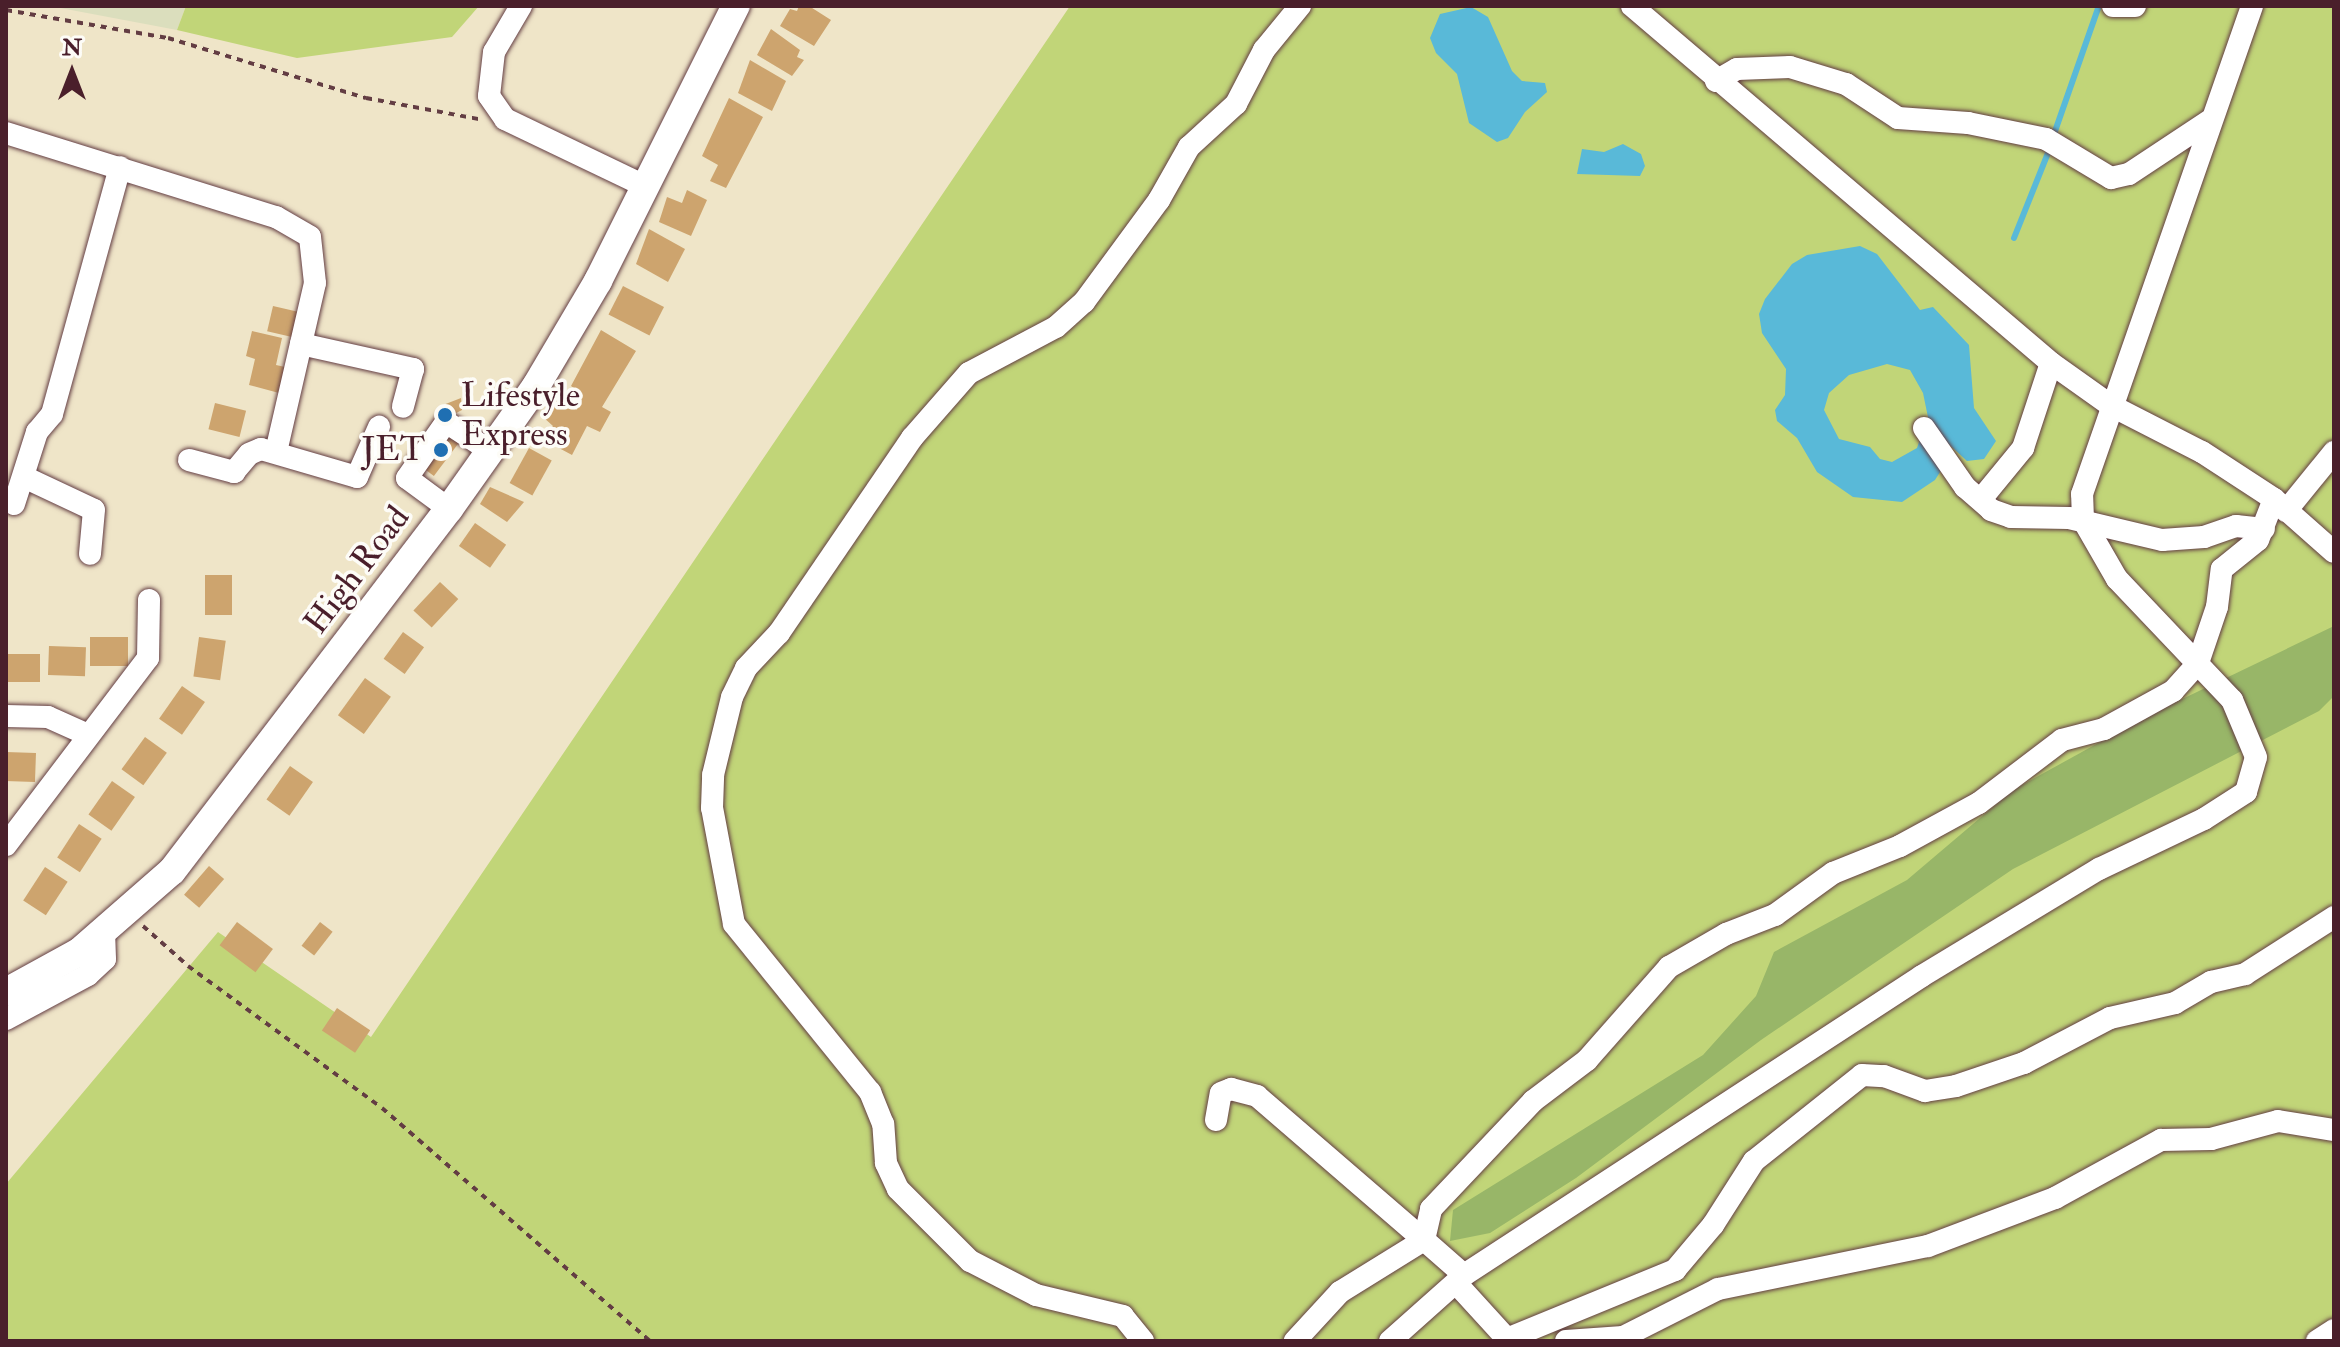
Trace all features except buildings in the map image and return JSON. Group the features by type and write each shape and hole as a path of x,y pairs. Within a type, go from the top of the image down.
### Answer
{"main road":[{"name":"High Road","path":"6,992 104,934 172,871 449,509 490,451 598,281 736,6"}],"street":[{"path":"521,6 494,52 489,96 505,119 647,187"},
{"path":"1143,1341 1123,1316 1036,1295 970,1261 898,1189 886,1163 883,1124 870,1092 734,924 712,808 713,775 732,697 746,668 779,633 912,438 969,373 1056,327 1084,302 1159,200 1189,147 1236,104 1264,50 1300,6"},
{"path":"1632,6 1716,81 2051,363 2110,405 2202,452 2280,505 2334,552"},
{"path":"1390,1341 1460,1279 1922,976 2099,869 2204,819 2246,792 2256,757 2232,700 2117,579 2083,520 2082,494 2110,405 2252,6"},
{"path":"1716,81 1737,69 1790,67 1846,84 1898,118 1968,123 2046,139 2070,149 2097,174 2129,174 2209,121"},
{"path":"6,133 276,217 310,237 315,283 276,452"},
{"path":"14,504 37,432 52,414 120,167"},
{"path":"301,344 413,369 403,407"},
{"path":"1982,498 2023,448 2051,363"},
{"path":"449,509 407,478 446,422 490,451"},
{"path":"189,460 231,473 242,469 252,451 276,452 357,477 379,427"},
{"path":"1924,428 1965,487 1982,498 1991,510 2011,517 2083,520 2162,540 2204,537 2236,526 2264,529"},
{"path":"1295,1341 1340,1292 1424,1240 1438,1198 1533,1101 1587,1060 1669,967 1696,949 1775,915 1833,873 1900,846 1979,803 2062,740 2104,729 2161,698 2190,677 2198,663 2217,607 2222,569 2251,547 2280,505 2334,452"},
{"path":"24,477 94,510 90,554"},
{"path":"6,845 148,658 149,600"},
{"path":"6,716 48,717 88,735"},
{"path":"1216,1120 1221,1093 1231,1089 1257,1096 1424,1240 1515,1340 1675,1270 1713,1225 1754,1161 1862,1075 1884,1076 1925,1091 1956,1086 2024,1063 2110,1018 2175,1003 2211,982 2245,974 2334,917"},
{"path":"6,1019 88,975 105,959 104,934"},
{"path":"1566,1341 1623,1337 1718,1289 1928,1246 2055,1198 2161,1140 2211,1139 2278,1121 2334,1130"},
{"path":"2317,1341 2334,1330"}],"path":[{"path":"6,10 168,38 366,98 466,120 505,119"},
{"path":"129,913 188,966 382,1108 650,1341"}],"shaded area":[{"path":"50,6 186,6 177,30"}],"green space":[{"path":"186,6 479,6 452,37 297,58 177,30"},
{"path":"1070,6 2334,6 2334,1341 6,1341 6,1184 218,932 371,1037"},
{"path":"2334,626 2334,696 2319,711 2013,869 1761,1040 1576,1178 1490,1233 1450,1241 1453,1210 1703,1055 1756,996 1774,952 1907,880 2013,790 2149,715"}],"water":[{"path":"1471,7 1488,17 1512,71 1522,81 1545,83 1547,92 1525,112 1508,138 1497,142 1469,123 1457,74 1436,53 1430,38 1440,14"},
{"path":"1623,144 1641,154 1645,166 1640,176 1577,174 1582,149 1604,152"},
{"path":"1860,246 1877,254 1920,310 1933,307 1969,345 1974,408 1996,441 1984,459 1967,461 1930,427 1923,393 1910,370 1887,364 1849,375 1829,393 1824,410 1839,439 1870,447 1880,459 1892,462 1917,448 1920,439 1942,469 1935,480 1902,502 1853,497 1817,472 1797,438 1777,421 1775,410 1785,395 1786,369 1762,333 1759,314 1765,299 1792,264 1807,255"}],"waterway":[{"path":"2053,137 2099,6"},
{"path":"2014,238 2050,148"}],"place":[{"name":"Lifestyle Express","path":"445,415"},
{"name":"JET","path":"441,450"}]}
